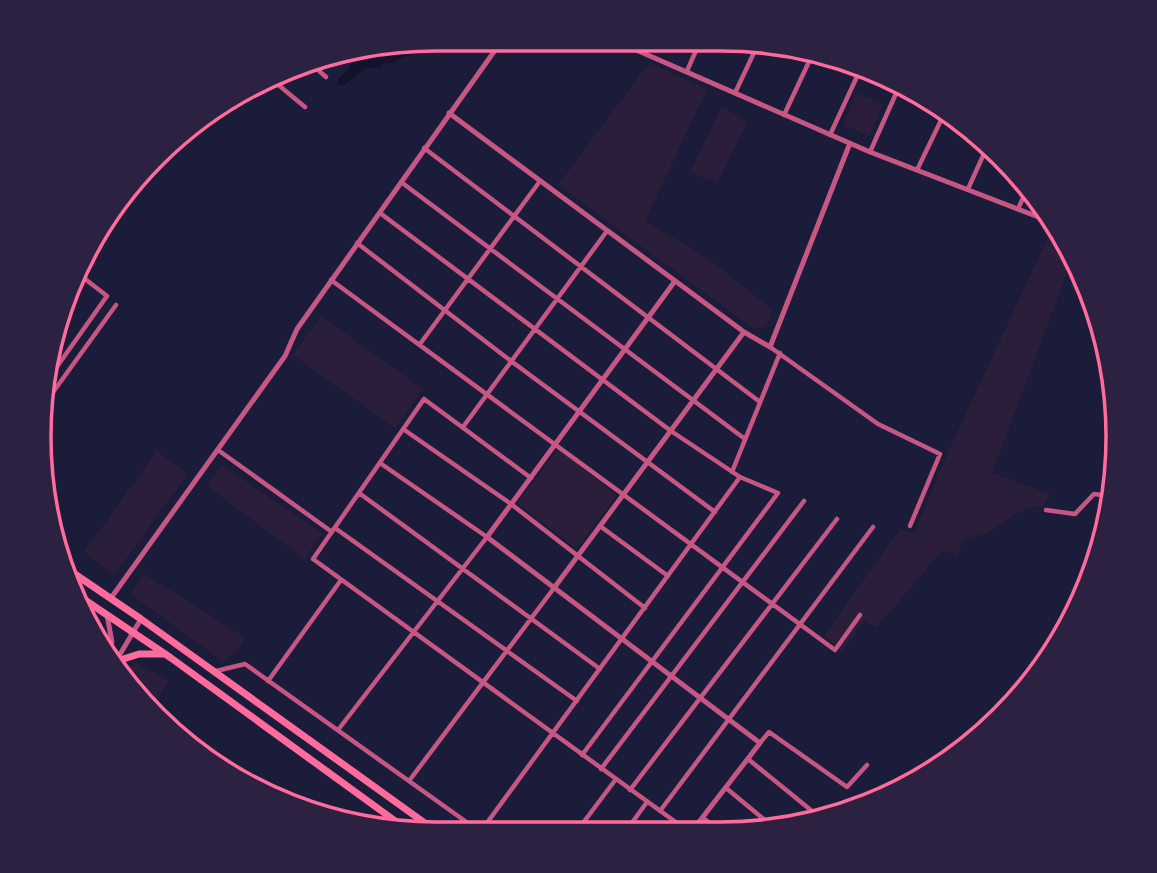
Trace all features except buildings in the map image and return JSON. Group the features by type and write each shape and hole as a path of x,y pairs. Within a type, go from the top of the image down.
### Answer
{"main road":[{"path":"77,575 423,821"},
{"path":"89,603 167,655 393,820"},
{"path":"123,661 139,654 167,655"}],"street":[{"path":"111,598 285,356 297,329 494,51"},
{"path":"641,51 870,152 1037,216"},
{"path":"687,71 696,51"},
{"path":"735,93 754,53"},
{"path":"785,115 809,61"},
{"path":"318,70 326,77"},
{"path":"830,135 857,76"},
{"path":"278,85 305,107"},
{"path":"870,152 896,94"},
{"path":"449,113 744,332 780,353 878,424 940,454 910,526"},
{"path":"917,170 941,120"},
{"path":"769,347 850,143"},
{"path":"424,148 760,402"},
{"path":"968,189 984,155"},
{"path":"400,181 745,439"},
{"path":"420,344 540,181"},
{"path":"1018,208 1023,197"},
{"path":"378,212 671,431 740,477 778,493 582,755"},
{"path":"463,427 607,231"},
{"path":"357,243 579,412 716,512"},
{"path":"57,366 107,296 85,279"},
{"path":"331,280 835,650 860,615"},
{"path":"338,730 463,570 675,281"},
{"path":"54,391 116,305"},
{"path":"409,781 744,332"},
{"path":"732,472 780,353"},
{"path":"531,478 424,399 313,559 676,822"},
{"path":"403,429 511,504 645,608"},
{"path":"218,450 577,701"},
{"path":"380,463 487,537 760,743"},
{"path":"487,822 740,477"},
{"path":"359,493 600,669"},
{"path":"1046,510 1075,514 1094,494 1102,495"},
{"path":"601,769 804,500"},
{"path":"630,790 837,519"},
{"path":"600,526 668,576"},
{"path":"660,811 873,527"},
{"path":"268,681 341,580"},
{"path":"107,615 111,644"},
{"path":"120,656 141,619"},
{"path":"214,672 245,664 467,822"},
{"path":"699,822 769,733 847,787 867,765"},
{"path":"748,759 812,811"},
{"path":"584,822 616,779"},
{"path":"726,788 764,820"},
{"path":"633,822 647,802"},
{"path":"703,818 709,822"}],"shaded area":[{"path":"418,52 393,63 384,63 380,68 365,68 344,85 338,85 338,79 354,60"},
{"path":"649,63 707,89 645,221 706,257 773,310 766,327 754,329 558,185"},
{"path":"857,93 883,104 870,136 843,125"},
{"path":"721,107 748,121 718,183 690,172"},
{"path":"1049,235 1068,270 992,473 1051,494 1042,508 1036,506 1020,512 987,533 963,540 957,556 943,550 877,627 864,621 842,652 824,636 900,529 914,534 949,450"},
{"path":"321,316 423,389 395,428 293,355"},
{"path":"558,449 617,495 577,549 517,503"},
{"path":"157,451 187,474 114,576 84,552"},
{"path":"222,465 322,533 305,559 207,486"},
{"path":"143,573 246,638 238,650 222,661 131,594"},
{"path":"135,663 169,680 157,702 146,691 128,668"}]}
